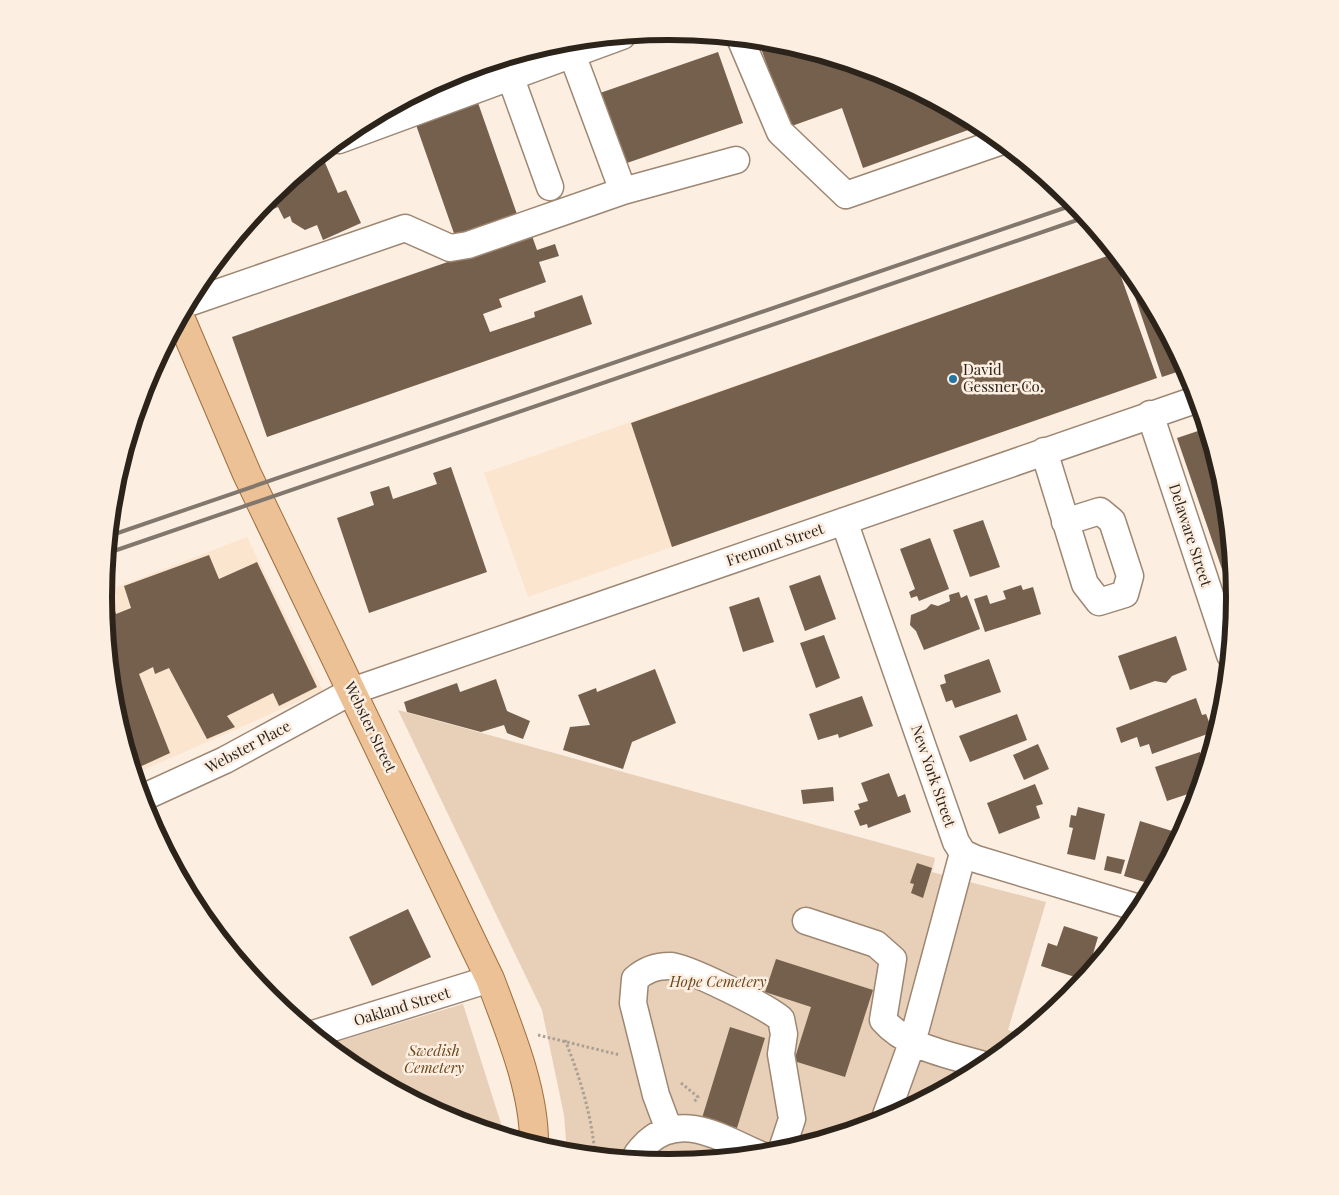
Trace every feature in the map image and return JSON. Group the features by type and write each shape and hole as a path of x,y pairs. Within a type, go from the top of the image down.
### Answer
{"main road":[{"name":"Webster Street","path":"183,325 234,445 490,979 508,1029 528,1101 533,1138"}],"street":[{"path":"376,124 507,68 572,54 597,45"},
{"path":"743,45 780,132 846,195 993,144"},
{"path":"572,54 623,191"},
{"path":"507,68 550,188"},
{"path":"200,298 405,228 450,248 468,245 623,191 736,160"},
{"name":"Fremont Street","path":"352,691 1191,401"},
{"name":"Delaware Street","path":"1150,414 1225,641"},
{"path":"1044,451 1065,522"},
{"name":"New York Street","path":"844,521 953,833 963,853"},
{"name":"Webster Place","path":"148,795 225,760 352,691"},
{"path":"888,1111 912,1043 963,853 976,859 1133,906"},
{"path":"806,921 876,944 893,959 883,1020 891,1030 912,1043 977,1063"},
{"path":"669,1130 656,1095 633,1003 635,979 645,969 671,966 709,981 771,1010 781,1019 784,1034 781,1054 792,1119 785,1142"},
{"name":"Oakland Street","path":"320,1032 490,979"},
{"path":"637,1154 653,1138 683,1126 697,1129 747,1149"}],"path":[{"path":"508,1029 565,1040 648,1063 664,1070 698,1097"},
{"path":"565,1040 577,1070 587,1104 594,1150"}],"shaded area":[{"name":"David Gessner Co.","path":"1110,255 1117,265 1157,378 528,597 484,473"},
{"path":"247,537 323,691 140,771 131,742 117,670 113,634 112,589"}],"green space":[{"name":"Hope Cemetery","path":"398,710 935,858 932,872 1046,902 1008,1030 1018,1033 979,1061 916,1098 883,1113 849,1125 814,1136 778,1144 706,1154 670,1155 633,1154 566,1145 564,1115 542,1010"},
{"name":"Swedish Cemetery","path":"463,1004 503,1129 456,1113 423,1098 360,1061 334,1043"}],"building":[{"path":"761,48 814,59 883,82 916,97 971,129 863,168 842,108 789,127"},
{"path":"718,52 743,123 624,164 600,93"},
{"path":"477,100 519,220 457,242 415,122"},
{"path":"324,160 338,193 346,190 361,223 323,240 317,225 305,230 292,222 290,216 284,219 278,207 269,211 275,203"},
{"path":"531,233 537,250 555,244 559,256 539,262 546,282 499,299 502,307 483,314 490,332 535,317 534,312 582,295 592,324 267,437 232,337"},
{"name":"David Gessner Co.","path":"1110,255 1117,265 1157,378 672,547 631,423"},
{"path":"1131,285 1170,351 1179,371 1162,377"},
{"path":"1201,430 1216,489 1222,525 1227,582 1177,438"},
{"path":"451,467 487,572 369,613 337,518 374,505 370,492 389,486 393,499 437,484 433,473"},
{"path":"983,520 1000,567 970,577 953,530"},
{"path":"930,538 949,589 919,601 917,596 911,598 909,592 915,589 900,549"},
{"path":"209,555 219,579 257,562 317,687 279,706 273,693 227,716 235,727 207,739 169,668 155,674 153,667 139,674 170,753 139,767 123,706 113,634 112,603 116,614 131,608 124,586"},
{"path":"820,575 836,619 805,631 789,586"},
{"path":"1021,585 1023,590 1033,587 1041,614 985,632 974,599 987,595 990,604 1006,599 1003,591"},
{"path":"959,592 961,598 967,595 980,629 924,650 916,631 910,625 911,615 926,609 931,604 938,606 950,601 949,595"},
{"path":"759,597 774,642 743,652 729,607"},
{"path":"824,635 840,678 816,688 800,643"},
{"path":"1176,636 1187,670 1172,676 1166,683 1155,681 1130,690 1118,656"},
{"path":"989,659 1001,692 955,708 952,700 946,702 940,685 946,683 944,675"},
{"path":"655,669 676,723 632,742 623,769 563,750 570,727 590,725 578,695 596,688 597,692"},
{"path":"496,679 507,711 530,721 523,739 507,733 504,725 481,732 407,712 404,702 457,683 460,692"},
{"path":"862,696 873,726 839,738 838,734 818,740 809,714"},
{"path":"1196,698 1202,715 1206,714 1211,727 1210,733 1152,754 1149,744 1140,747 1137,737 1121,743 1116,728"},
{"path":"1017,714 1027,740 970,762 959,736"},
{"path":"1038,744 1049,769 1024,780 1013,755"},
{"path":"1200,752 1201,755 1204,754 1191,793 1167,801 1155,767"},
{"path":"889,773 898,797 905,794 911,812 868,828 867,824 860,826 854,811 860,809 858,804 868,801 861,783"},
{"path":"1035,784 1043,804 1036,806 1040,818 999,834 987,803"},
{"path":"833,787 834,801 803,804 801,790"},
{"path":"1078,807 1105,814 1095,860 1067,854 1073,828 1069,827 1071,815 1076,816"},
{"path":"1140,821 1172,831 1165,852 1148,883 1124,876"},
{"path":"1107,856 1125,860 1121,874 1104,870"},
{"path":"917,863 932,868 923,898 911,893 914,884 910,883"},
{"path":"408,909 431,957 372,986 349,937"},
{"path":"1064,926 1098,937 1093,954 1097,955 1077,978 1041,966 1048,943 1057,946"},
{"path":"776,959 873,990 845,1077 794,1061 811,1007 765,992"},
{"path":"730,1027 765,1038 737,1128 702,1118"}],"railway":[{"path":"116,534 1068,207"},
{"path":"114,551 1079,219"}],"place":[{"name":"David Gessner Co.","path":"953,379"}]}
